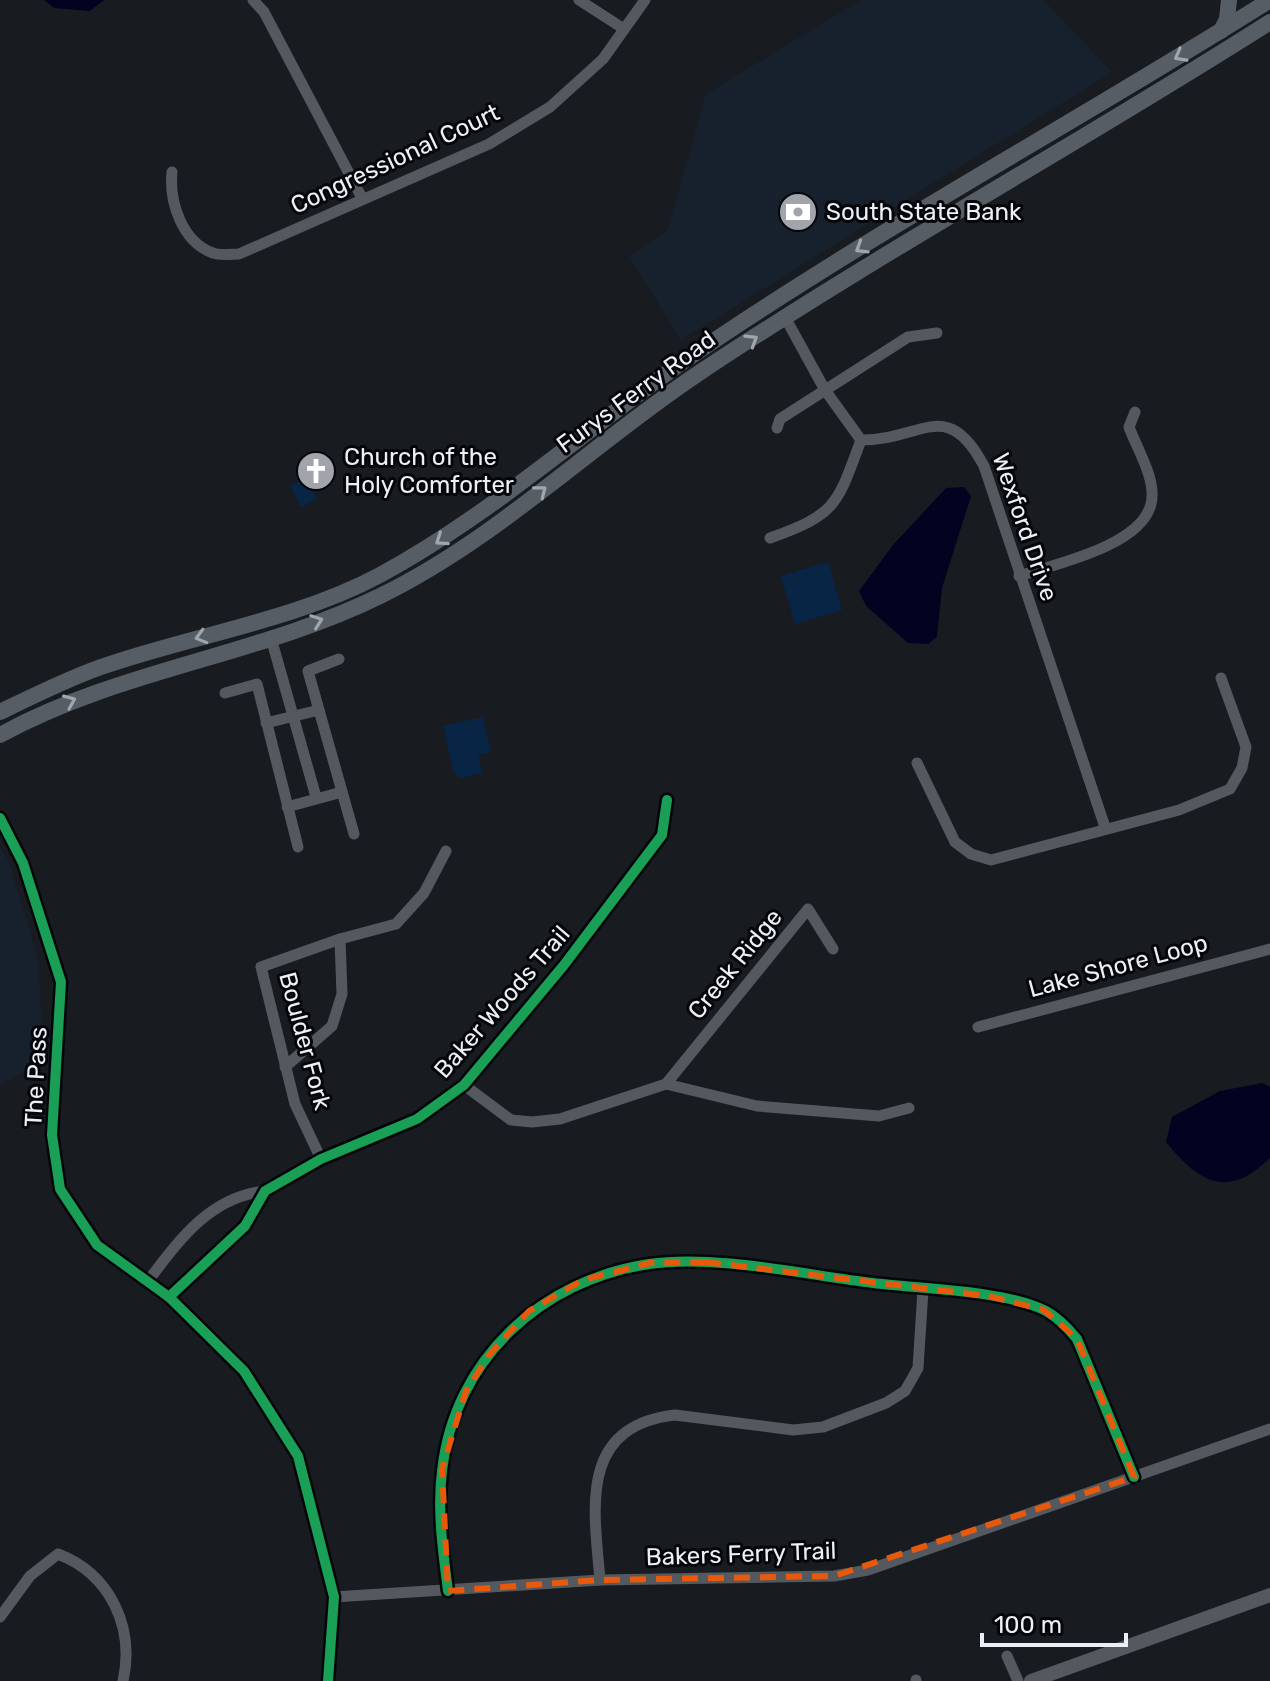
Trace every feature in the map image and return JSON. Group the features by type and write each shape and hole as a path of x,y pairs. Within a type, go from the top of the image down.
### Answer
{"main road":[{"path":"1221,31 1227,19 1229,0"},
{"name":"Furys Ferry Road","path":"0,712 100,667 270,618 347,589 421,552 509,494 549,460 688,359 958,188 1270,0"},
{"name":"Furys Ferry Road","path":"0,735 102,688 271,638 380,596 439,564 517,510 697,374 1015,175 1270,22"}],"street":[{"path":"253,0 264,12 362,198"},
{"path":"579,0 624,29"},
{"name":"Congressional Court","path":"172,172 170,189 186,235 214,253 239,254 489,144 550,107 603,59 645,0"},
{"path":"770,538 815,522 832,506 844,485 861,440 825,390 786,319"},
{"path":"777,428 780,419 908,337 937,333"},
{"path":"1019,576 1118,542 1140,525 1151,504 1151,493 1150,481 1129,427 1135,412"},
{"name":"Wexford Drive","path":"861,440 885,440 941,425 963,433 984,466 1105,827"},
{"path":"271,638 316,797"},
{"path":"339,659 308,671 354,834"},
{"path":"917,763 955,842 971,854 991,860 1105,827 1179,810 1230,789 1242,768 1246,747 1221,678"},
{"path":"225,693 257,684 298,847"},
{"path":"266,723 319,710"},
{"path":"287,807 342,792"},
{"name":"Baker Woods Trail","path":"148,1281 179,1240 210,1211 235,1197 265,1191 321,1159 417,1119 464,1085 564,965 662,835 667,800"},
{"name":"The Pass","path":"0,818 23,863 61,982 52,1135 60,1189 97,1245 169,1297 244,1371 298,1456 334,1597 328,1681"},
{"name":"Boulder Fork","path":"321,1159 295,1104 261,967 340,939 396,924 424,893 446,851"},
{"name":"Creek Ridge","path":"666,1084 808,909 833,949"},
{"path":"285,1067 332,1026 342,994 340,939"},
{"name":"Lake Shore Loop","path":"978,1027 1270,949"},
{"path":"464,1085 511,1120 532,1122 560,1119 666,1084 757,1106 879,1116 909,1108"},
{"path":"169,1297 245,1226 265,1191"},
{"path":"448,1591 439,1514 448,1437 466,1391 489,1355 529,1311 583,1280 650,1263 705,1262 988,1296 1044,1310 1061,1321 1077,1339 1134,1477"},
{"path":"600,1580 594,1503 597,1471 611,1446 637,1424 656,1417 675,1415 793,1430 823,1427 886,1403 905,1391 918,1368 923,1290"},
{"name":"Bakers Ferry Trail","path":"334,1597 600,1580 802,1578 857,1572 1270,1429"},
{"path":"0,1617 30,1576 58,1554 93,1572 113,1598 125,1634 123,1681"},
{"path":"1031,1681 1270,1595"},
{"path":"1007,1656 1018,1681"}],"highlighted area":[{"path":"705,1262 988,1296 1044,1310 1077,1339 1134,1477 834,1576 600,1580 448,1591 442,1469 466,1391 489,1355 529,1311 583,1280 650,1263"}],"shaded area":[{"path":"44,0 104,0 90,11 54,8"},
{"path":"861,0 1044,0 1112,72 681,340 629,256 667,231 706,94"},
{"path":"307,477 317,499 301,507 290,486"},
{"path":"964,487 971,496 942,588 937,637 928,644 908,643 866,606 859,591 893,545 946,488"},
{"path":"828,562 842,610 795,624 781,576"},
{"path":"483,717 491,752 478,755 482,773 461,778 454,773 443,726"},
{"path":"0,847 9,862 38,958 44,1061 0,1085"},
{"path":"1262,1083 1270,1087 1270,1158 1255,1171 1241,1179 1215,1181 1191,1168 1166,1142 1172,1117 1220,1091"}],"cycle path":[{"path":"169,1297 245,1226 265,1191 321,1159 417,1119 464,1085 564,965 662,835 667,800"},
{"path":"0,818 23,863 61,982 52,1135 60,1189 97,1245 169,1297 244,1371 298,1456 334,1597 328,1681"},
{"path":"448,1591 440,1516 442,1471 450,1431 464,1394 485,1361 510,1332 540,1307 573,1287 610,1273 649,1264 702,1262 760,1267 873,1283 986,1294 1046,1311 1077,1339 1134,1477"}],"place":[{"name":"South State Bank","path":"798,212"},
{"name":"Church of the Holy Comforter","path":"316,471"}]}
